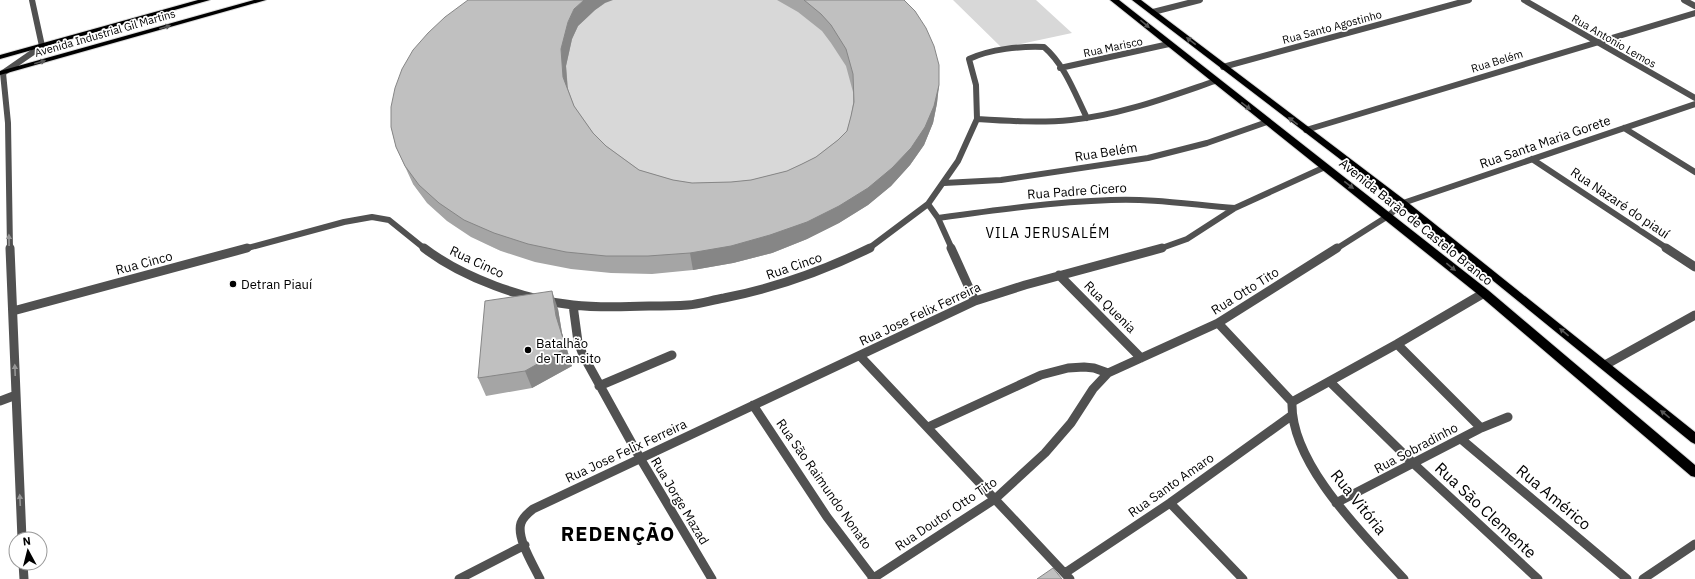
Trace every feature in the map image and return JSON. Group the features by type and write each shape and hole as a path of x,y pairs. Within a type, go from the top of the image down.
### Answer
{"main road":[{"name":"Avenida Industrial Gil Martins","path":"0,57 206,0"},
{"name":"Avenida Industrial Gil Martins","path":"1,73 262,0"},
{"name":"Avenida Barão de Castelo Branco","path":"1114,0 1484,293 1695,472"},
{"name":"Avenida Barão de Castelo Branco","path":"1136,0 1403,203 1695,439"}],"street":[{"path":"22,531 10,255 8,123 1,73 42,46 32,0"},
{"path":"1153,12 1200,0"},
{"name":"Rua Santo Agostinho","path":"1223,66 1469,0"},
{"name":"Rua Antonio Lemos","path":"1524,0 1695,98"},
{"path":"1684,0 1695,6"},
{"name":"Rua Belém","path":"1306,130 1695,13"},
{"name":"Rua Marisco","path":"1060,68 1169,44"},
{"path":"1087,118 1048,49 1038,46 982,54 969,59 976,85 977,119 1040,122 1087,118 1146,104 1215,81"},
{"name":"Rua Santa Maria Gorete","path":"1403,203 1695,104"},
{"name":"Rua Cinco","path":"13,311 344,222 372,218 389,220 428,251 450,265 500,287 540,299 573,305 614,307 689,305 758,291 792,281 859,254 878,243 928,204 944,184 958,161 977,119"},
{"name":"Rua Belém","path":"944,184 1001,180 1148,158 1200,145 1267,122"},
{"path":"1624,128 1695,172"},
{"name":"Rua Nazaré do piauí","path":"1532,159 1695,267"},
{"name":"Rua Jose Felix Ferreira","path":"525,545 520,530 520,524 526,514 533,509 640,458 975,301 1059,275 1156,250 1187,239 1235,208 1325,167"},
{"name":"Rua Padre Cicero","path":"938,218 998,210 1111,200 1148,200 1235,208"},
{"name":"Rua Otto Tito","path":"1108,373 1218,323 1388,216 1403,203"},
{"path":"928,204 938,218 975,301"},
{"name":"Rua Quenia","path":"1059,275 1141,358"},
{"path":"1218,323 1292,402 1397,344 1484,293"},
{"name":"Rua Jorge Mazad","path":"573,305 578,342 599,386 712,579"},
{"path":"1605,365 1695,315"},
{"path":"1397,344 1481,428"},
{"path":"599,386 672,355"},
{"path":"860,356 1067,576"},
{"path":"928,427 1041,375 1068,368 1084,367 1094,368 1108,373"},
{"name":"Rua Doutor Otto Tito","path":"873,579 995,499 1045,453 1071,422 1093,389 1108,373"},
{"name":"Rua São Clemente","path":"1330,382 1414,464 1538,579"},
{"path":"0,401 16,395"},
{"name":"Rua Vitória","path":"1292,402 1292,416 1300,442 1310,462 1336,503 1404,579"},
{"name":"Rua São Raimundo Nonato","path":"753,405 827,517 873,579"},
{"name":"Rua Santo Amaro","path":"1067,576 1292,416"},
{"name":"Rua Sobradinho","path":"1336,503 1481,428 1508,417"},
{"name":"Rua Américo","path":"1461,439 1627,579"},
{"path":"1170,503 1243,579"},
{"path":"1643,579 1695,544"},
{"path":"459,579 525,545 540,579"}],"shaded area":[{"path":"501,0 882,0 937,83 937,103 933,123 924,145 910,165 891,186 807,239 772,253 733,263 501,251 474,238 452,224 432,207 413,184"},
{"path":"953,0 1036,0 1072,33 1002,48"}],"building":[{"path":"468,0 584,0 574,9 568,22 561,49 563,77 574,106 593,133 606,146 639,170 673,180 692,183 731,182 751,180 787,171 816,157 847,131 854,102 853,74 846,49 831,25 821,14 804,0 904,0 915,11 926,28 934,46 939,65 939,85 934,106 925,127 911,148 892,168 868,188 839,206 807,222 770,235 731,246 690,253 648,256 606,256 566,252 528,244 494,233 464,220 439,203 419,185 405,166 396,147 391,127 391,107 395,88 402,69 413,50 428,33 445,17"},
{"name":"Batalhão de Transito","path":"552,291 556,316 566,348 525,371 478,378 485,301"},
{"path":"1053,568 1062,579 1037,579"}],"place":[{"name":"Detran Piauí","path":"233,284"},
{"name":"Batalhão de Transito","path":"528,350"}],"district":[{"name":"VILA JERUSALÉM","path":"1048,233"},
{"name":"REDENÇÃO","path":"618,533"}]}
